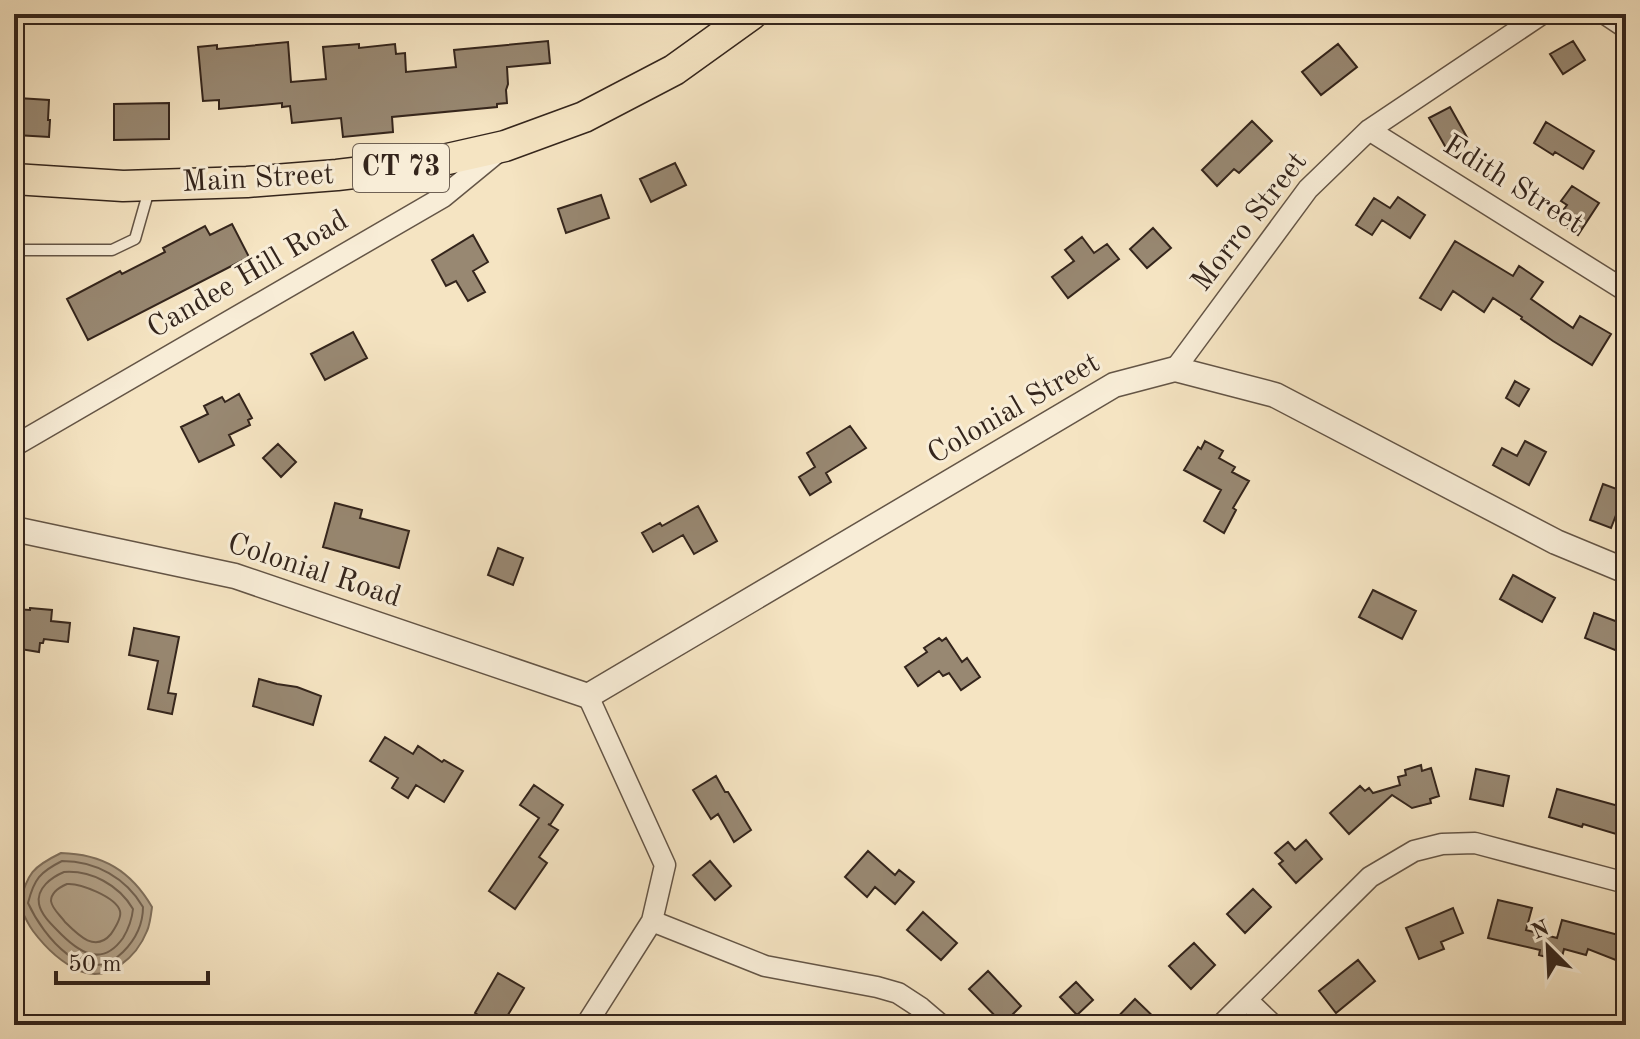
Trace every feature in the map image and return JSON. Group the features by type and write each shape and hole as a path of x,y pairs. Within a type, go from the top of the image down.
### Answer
{"main road":[{"name":"Main Street","path":"14,179 123,186 247,182 421,165 505,146 584,117 674,70 752,14"}],"street":[{"name":"Morro Street","path":"1175,369 1308,189 1369,130 1542,14"},
{"path":"1605,14 1626,28"},
{"name":"Edith Street","path":"1369,130 1626,291"},
{"name":"Candee Hill Road","path":"14,446 443,197 505,146"},
{"name":"Colonial Street","path":"588,696 1114,385 1175,369 1275,395 1556,542 1626,571"},
{"name":"Colonial Road","path":"14,529 235,576 588,696"},
{"path":"586,1025 652,921 665,865 588,696"},
{"path":"1221,1025 1370,877 1414,851 1442,844 1475,843 1626,883"},
{"path":"652,921 765,966 867,984 898,993 941,1025"},
{"path":"1247,1000 1273,1025"}],"lane":[{"path":"14,250 112,250 123,245 135,239 150,185"}],"water":[{"path":"61,853 90,857 114,867 135,884 152,907 142,940 129,958 111,970 91,974 67,964 38,937 19,904 32,872"}],"building":[{"path":"548,41 550,63 507,67 507,103 497,104 497,107 392,117 393,132 343,137 341,118 292,123 290,106 282,107 282,103 219,109 219,100 203,101 198,47 217,45 217,49 288,42 291,82 326,79 323,47 359,44 359,48 395,44 396,54 405,53 406,72 456,67 454,50"},
{"path":"1573,41 1585,60 1563,74 1550,54"},
{"path":"1338,44 1357,67 1321,95 1302,72"},
{"path":"18,98 49,100 49,137 16,135"},
{"path":"169,103 169,139 114,140 114,104"},
{"path":"1450,107 1469,141 1449,153 1429,118"},
{"path":"1252,121 1272,141 1239,173 1234,169 1217,186 1202,170"},
{"path":"1546,122 1594,151 1583,169 1534,143"},
{"path":"675,163 686,185 651,202 640,179"},
{"path":"1572,186 1599,203 1578,235 1556,220 1567,205 1561,201"},
{"path":"601,195 609,218 566,233 558,209"},
{"path":"1398,197 1425,215 1410,238 1382,220 1372,235 1356,225 1374,198 1390,208"},
{"path":"232,224 249,257 88,340 67,299 165,252 163,248 205,226 210,235"},
{"path":"1153,228 1171,248 1147,268 1130,249"},
{"path":"473,235 488,262 473,271 485,292 468,301 456,281 446,286 432,260"},
{"path":"1082,237 1094,253 1107,244 1119,259 1068,298 1052,277 1074,261 1065,250"},
{"path":"1455,241 1513,276 1519,266 1543,282 1531,299 1573,328 1580,316 1611,334 1592,365 1493,298 1484,312 1453,291 1441,310 1420,298"},
{"path":"353,332 367,358 325,380 311,354"},
{"path":"1515,381 1529,389 1519,406 1506,398"},
{"path":"239,394 252,418 248,420 250,425 229,435 234,445 199,462 181,427 208,414 204,406 222,397 225,402"},
{"path":"850,426 866,448 826,473 831,482 810,495 799,477 815,467 807,453"},
{"path":"1205,441 1223,451 1219,458 1235,467 1232,472 1249,481 1233,508 1236,510 1224,533 1204,521 1221,490 1184,470"},
{"path":"1525,441 1546,452 1529,485 1493,465 1502,448 1517,456"},
{"path":"278,444 296,462 281,477 263,458"},
{"path":"1603,484 1625,492 1611,528 1590,520"},
{"path":"335,503 362,510 360,518 409,531 399,568 323,547"},
{"path":"698,506 717,541 694,554 683,535 653,552 642,533"},
{"path":"498,548 523,558 513,585 488,575"},
{"path":"1513,575 1555,598 1542,622 1500,599"},
{"path":"1373,590 1416,611 1402,639 1359,617"},
{"path":"14,609 52,610 51,621 70,623 68,642 44,639 39,652 14,648"},
{"path":"1594,613 1626,625 1626,637 1620,652 1585,638"},
{"path":"134,628 179,637 168,693 176,694 172,714 148,709 158,661 129,655"},
{"path":"939,638 942,641 946,638 962,662 967,658 980,677 961,690 949,673 943,676 939,671 918,686 905,667 927,652 924,648"},
{"path":"259,679 321,696 313,725 253,706"},
{"path":"385,737 413,754 418,746 463,771 444,802 416,785 408,798 392,788 398,778 370,761"},
{"path":"1421,765 1422,771 1431,768 1439,796 1430,799 1431,803 1412,808 1392,795 1349,834 1330,813 1360,786 1365,791 1369,788 1373,793 1400,785 1398,777 1406,775 1405,770"},
{"path":"1476,769 1509,776 1503,806 1470,799"},
{"path":"716,776 751,830 734,842 718,814 711,819 693,790"},
{"path":"534,785 563,805 548,824 558,830 539,857 547,863 515,909 489,891 539,818 520,805"},
{"path":"1557,789 1626,808 1626,837 1549,817"},
{"path":"1306,840 1322,859 1296,883 1279,864 1283,861 1275,853 1288,842 1295,850"},
{"path":"868,851 895,875 899,870 914,882 895,904 875,887 867,897 845,877"},
{"path":"710,861 731,886 715,900 693,875"},
{"path":"1253,889 1271,907 1245,933 1227,914"},
{"path":"1498,900 1532,908 1526,930 1557,938 1562,920 1626,937 1626,964 1588,949 1586,955 1564,949 1561,961 1539,955 1540,950 1488,938"},
{"path":"1453,908 1463,933 1441,942 1444,949 1419,959 1406,928"},
{"path":"923,912 957,943 941,960 907,930"},
{"path":"1194,943 1215,965 1191,989 1169,966"},
{"path":"1358,960 1375,981 1336,1013 1319,991"},
{"path":"988,971 1021,1006 1003,1024 969,989"},
{"path":"498,973 524,988 502,1025 494,1025 475,1013"},
{"path":"1076,982 1093,1000 1077,1015 1060,997"},
{"path":"1135,999 1162,1025 1110,1025"}]}
